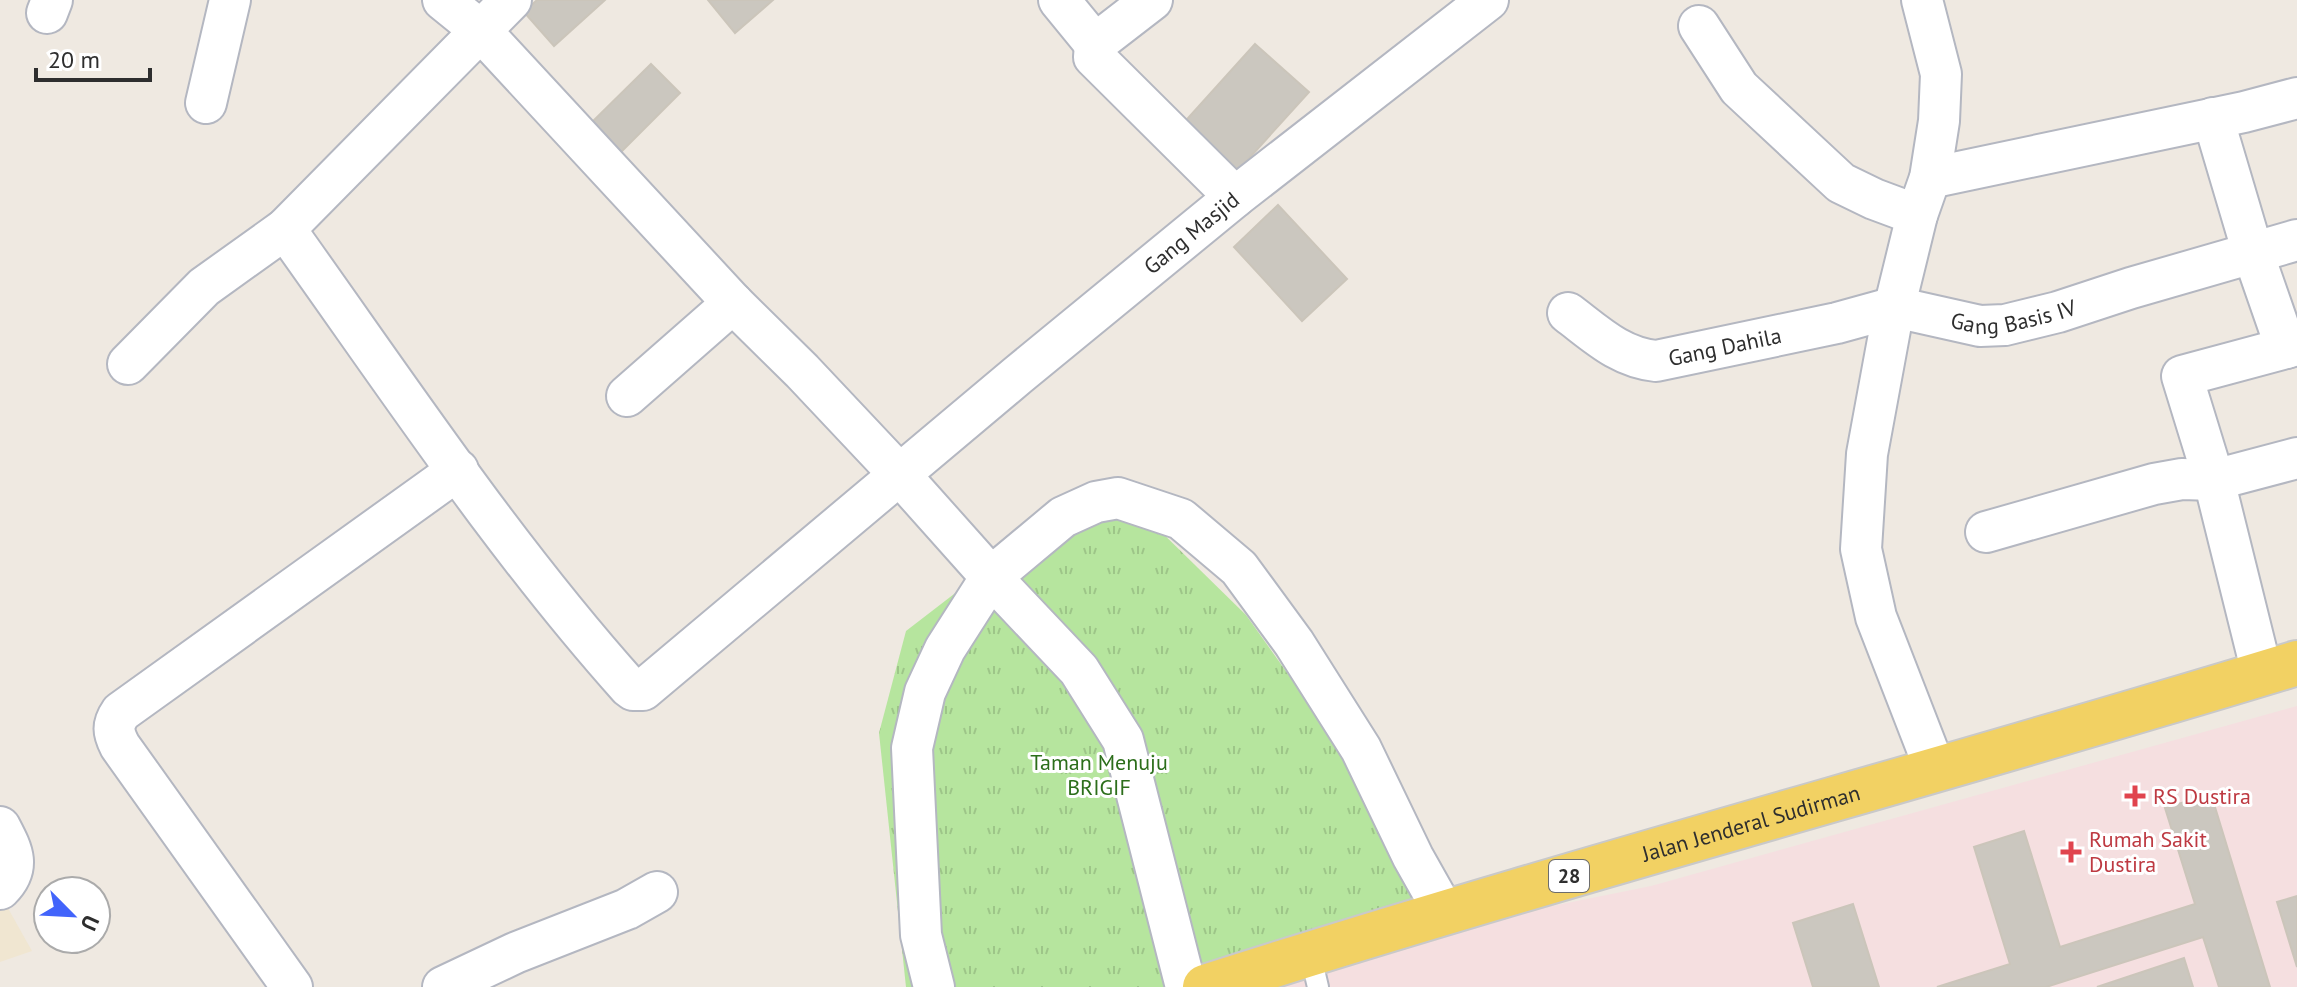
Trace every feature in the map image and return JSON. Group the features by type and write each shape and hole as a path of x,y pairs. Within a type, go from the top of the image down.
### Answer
{"main road":[{"name":"Jalan Jenderal Sudirman","path":"1205,987 1314,970 1444,912 2279,668"}],"street":[{"path":"206,103 230,0"},
{"path":"443,0 480,30 733,303 900,475 1079,670 1123,740 1186,987"},
{"path":"128,364 204,287 285,229 511,0"},
{"path":"1059,0 1095,44 1094,57 1235,197"},
{"path":"1095,44 1152,0"},
{"name":"Gang Masjid","path":"458,470 576,628 629,687 639,691 650,686 1030,365 1235,197 1488,0"},
{"path":"1922,0 1941,74 1939,121 1930,178 1917,215 1895,307 1867,454 1861,549 1876,617 1935,769"},
{"path":"1699,26 1739,88 1841,183 1917,215"},
{"path":"1930,178 2297,98"},
{"path":"2213,118 2253,253 2292,346 2182,376 2214,480 2279,668"},
{"path":"285,229 458,470 121,712 113,728 120,746 292,987"},
{"name":"Gang Basis IV","path":"1895,307 1980,326 1994,326 2058,312 2297,240"},
{"path":"627,396 733,303"},
{"name":"Gang Dahila","path":"1568,313 1623,353 1656,361 1837,323 1895,307"},
{"path":"1986,532 2154,484 2182,479 2214,480 2297,458"},
{"path":"934,987 921,935 912,748 925,692 945,649 991,577 1063,517 1096,502 1118,498 1181,519 1239,568 1294,643 1361,749 1413,857 1444,912"},
{"path":"0,827 14,859 6,883 0,889"},
{"path":"443,987 515,953 627,909 657,892"}],"shaded area":[{"name":"RS Dustira","path":"2297,706 2297,987 1219,987 1307,956 1651,886"},
{"path":"0,894 32,951 0,962"}],"green space":[{"name":"Taman Menuju BRIGIF","path":"1085,493 1146,517 1246,615 1345,754 1418,911 1163,987 906,987 879,733 906,631"}],"building":[{"path":"537,0 605,0 554,46 524,12"},
{"path":"708,0 773,0 735,33"},
{"path":"1255,44 1309,92 1233,176 1180,127"},
{"path":"651,64 680,93 616,157 587,127"},
{"path":"1278,205 1347,279 1302,321 1234,247"},
{"path":"2211,794 2270,987 2219,987 2203,937 2046,987 1937,987 2010,964 1974,847 2024,831 2060,947 2195,904 2165,808"},
{"path":"2297,896 2297,967 2277,902"},
{"path":"1853,904 1879,987 1813,987 1793,923"},
{"path":"2184,958 2193,987 2097,987"}],"place":[{"name":"RS Dustira","path":"2135,796"},
{"name":"Rumah Sakit Dustira","path":"2071,852"}]}
